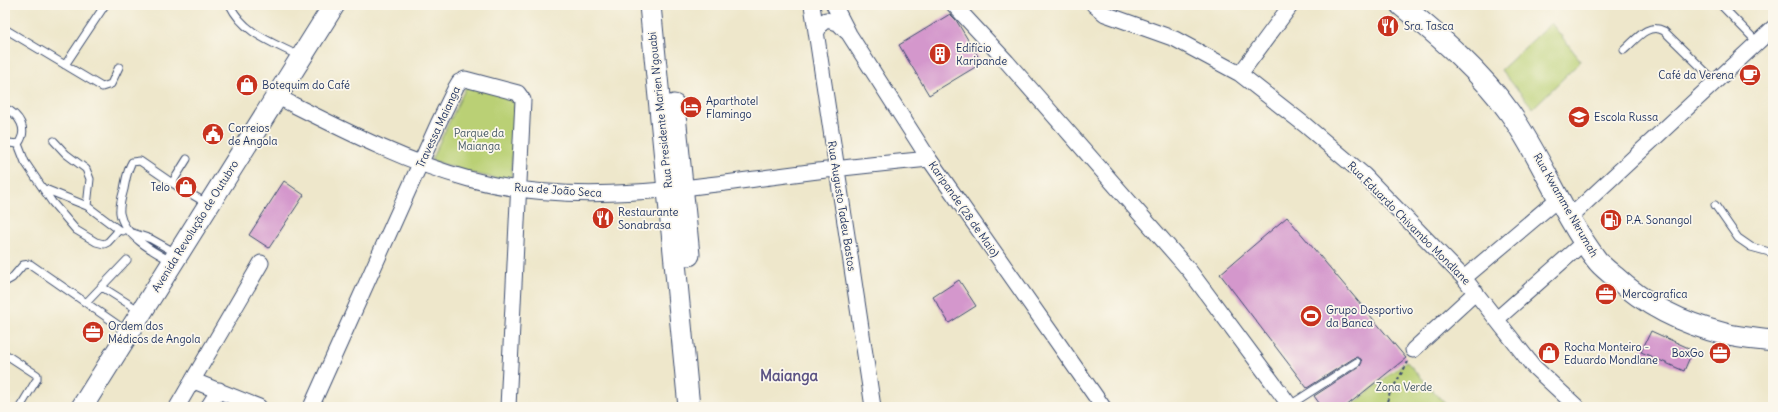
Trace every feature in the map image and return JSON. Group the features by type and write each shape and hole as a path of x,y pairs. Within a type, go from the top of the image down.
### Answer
{"street":[{"name":"Avenida Revolução de Outubro","path":"82,407 334,5"},
{"name":"Rua Presidente Marien N'gouabi","path":"650,5 703,407"},
{"name":"Rua Presidente Marien N'gouabi","path":"664,5 689,407"},
{"name":"Rua Augusto Tadeu Bastos","path":"812,5 873,407"},
{"name":"Karipande (28 de Maio)","path":"834,5 849,34 929,159 1103,407"},
{"path":"954,5 1012,68 1190,270 1290,406"},
{"name":"Rua Eduardo Chivambo Mondlane","path":"1094,5 1105,14 1175,39 1240,74 1305,125 1364,175 1464,278 1533,366 1577,407"},
{"path":"1240,74 1291,5"},
{"name":"Rua Kwamme Nkrumah","path":"1401,5 1479,75 1510,112 1530,143 1584,242 1597,261 1622,284 1644,300 1668,314 1695,325 1726,335 1773,341"},
{"path":"817,32 820,25 826,20 838,23 849,34"},
{"path":"1570,217 1773,28"},
{"name":"Travessa Maianga","path":"310,407 456,87 462,80 470,79 518,93 522,96 524,106 508,407"},
{"name":"Rua de João Seca","path":"276,96 349,133 421,162 469,179 520,189 592,195 675,189 836,168 929,159"},
{"path":"1464,278 1559,198"},
{"path":"1497,319 1584,242"},
{"path":"178,407 261,263"},
{"path":"1413,350 1476,292"},
{"path":"194,381 259,407"},
{"path":"208,407 219,390"}],"lane":[{"path":"65,65 105,5"},
{"path":"230,5 240,21 248,29 301,57"},
{"path":"1721,5 1758,42"},
{"path":"1624,50 1649,28 1657,27 1664,30 1715,81"},
{"path":"5,28 102,87 111,84 119,67"},
{"path":"5,108 18,117 23,125 21,140 18,144"},
{"path":"5,139 9,143 18,144"},
{"path":"54,141 66,154 86,169 90,179 87,206"},
{"path":"18,144 25,162 45,189 52,202 76,230 100,244 108,242 119,230"},
{"path":"172,183 187,160"},
{"path":"131,233 120,213 128,168 132,162 140,161 172,183 209,205"},
{"path":"45,189 87,206 119,230 151,239 175,258"},
{"path":"63,215 60,205 61,203 67,200 74,200"},
{"path":"1715,205 1738,238 1751,247 1773,253"},
{"path":"86,303 127,260"},
{"path":"5,282 12,278 23,265 30,264 129,332"},
{"path":"102,287 142,312"},
{"path":"5,354 36,375 37,379 20,407"},
{"path":"1290,406 1357,362"}],"path":[{"path":"1385,407 1390,393 1413,350"}],"green space":[{"path":"1551,23 1581,61 1533,108 1501,70"},
{"name":"Parque da Maianga","path":"467,85 515,98 511,182 471,173 431,160"},
{"name":"Zona Verde","path":"1406,361 1448,407 1350,407"}],"building":[{"name":"Edifício Karipande","path":"950,14 956,20 982,63 929,95 899,45"},
{"path":"284,181 304,195 269,248 249,235"},
{"name":"Grupo Desportivo da Banca","path":"1287,217 1406,358 1345,407 1322,407 1314,396 1360,366 1362,362 1361,359 1357,357 1354,358 1307,388 1220,274"},
{"path":"959,280 976,306 949,323 933,297"},
{"path":"1651,331 1693,350 1684,371 1641,352"}],"place":[{"name":"Sra. Tasca","path":"1388,26"},
{"name":"Edifício Karipande","path":"940,54"},
{"name":"Café da Verena","path":"1750,75"},
{"name":"Botequim do Café","path":"247,85"},
{"name":"Aparthotel Flamingo","path":"691,107"},
{"name":"Escola Russa","path":"1579,117"},
{"name":"Correios de Angola","path":"213,134"},
{"name":"Telo","path":"186,187"},
{"name":"Restaurante Sonabrasa","path":"603,218"},
{"name":"P.A. Sonangol","path":"1611,220"},
{"name":"Mercografica","path":"1606,294"},
{"name":"Grupo Desportivo da Banca","path":"1311,316"},
{"name":"Ordem dos Médicos de Angola","path":"93,332"},
{"name":"Rocha Monteiro - Eduardo Mondlane","path":"1549,353"},
{"name":"BoxGo","path":"1720,353"}],"district":[{"name":"Maianga","path":"789,375"}]}
